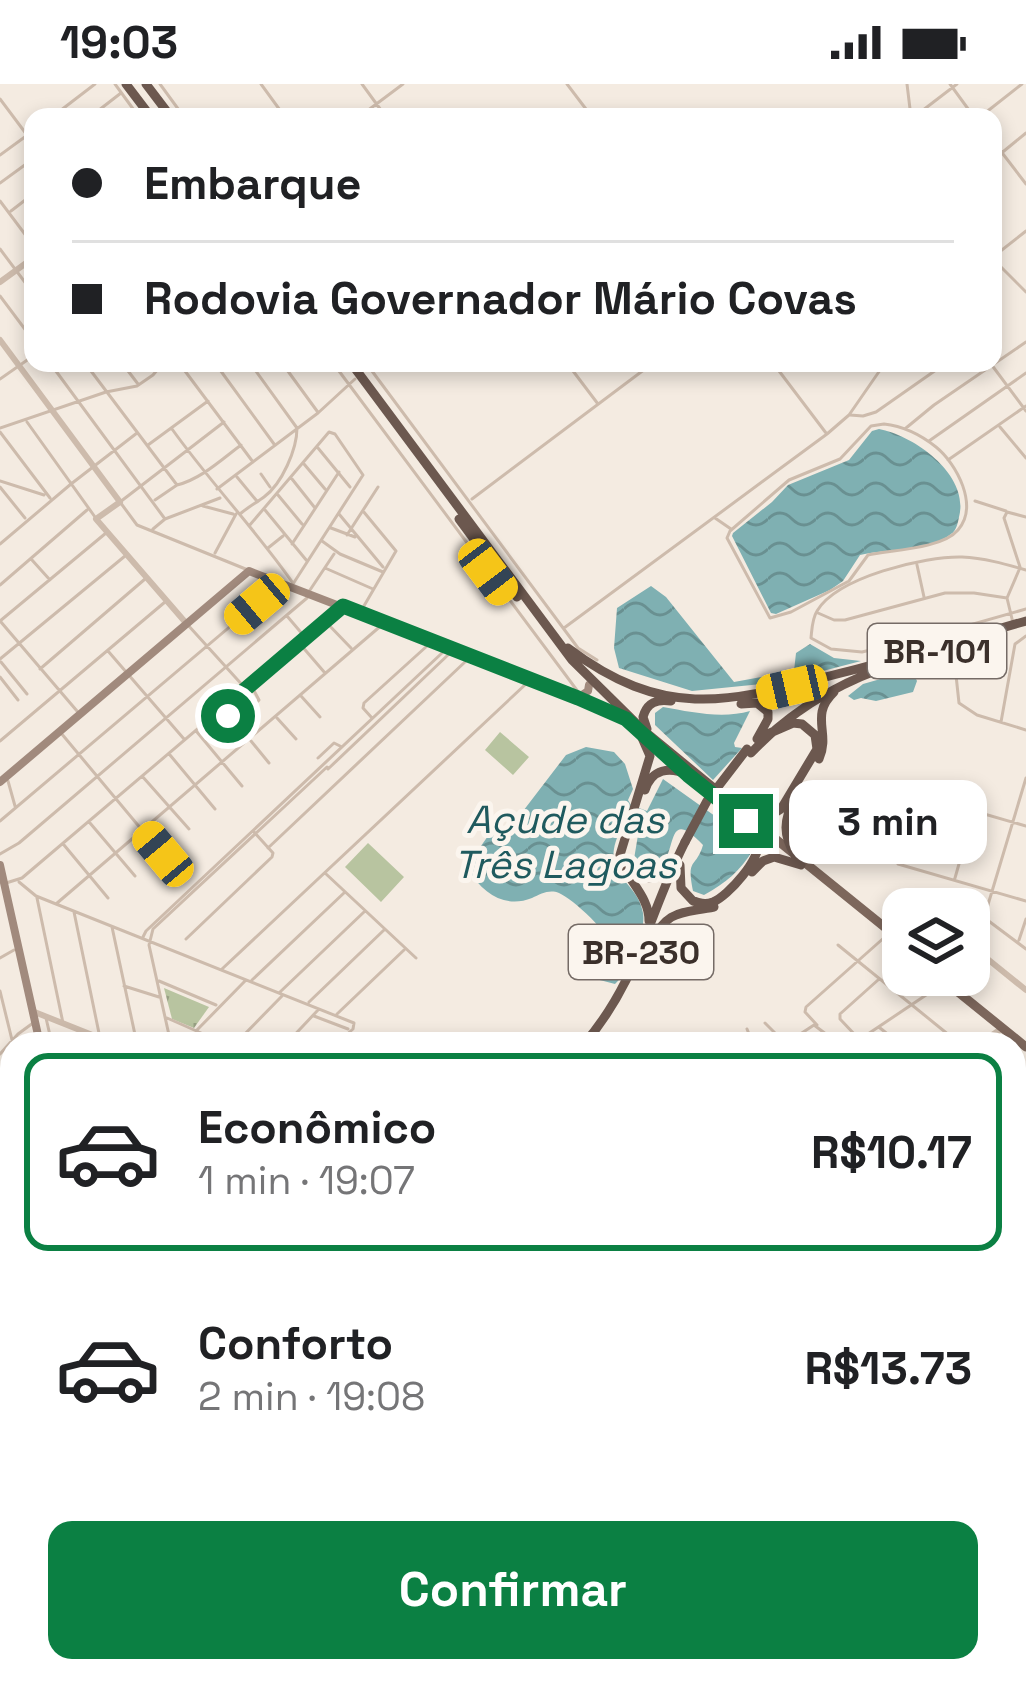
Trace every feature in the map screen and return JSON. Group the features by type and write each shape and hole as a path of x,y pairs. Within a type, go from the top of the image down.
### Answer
{"highway":[{"path":"349,372 351,382 549,640 589,685 746,821 757,838 756,857 716,900 699,902 684,893 680,865"},
{"path":"354,372 587,677 737,808 759,817 775,814 786,803 815,755 815,735 802,724 770,733"},
{"name":"BR-101","path":"876,665 1012,620 1026,623"},
{"name":"BR-101","path":"680,865 685,846 749,751 808,704 942,643 1026,623"},
{"path":"554,638 617,679 685,699 757,695 876,665"},
{"path":"757,739 819,692 876,665"},
{"path":"798,860 786,837 788,811 823,751 823,705 849,682"},
{"path":"658,742 643,717 647,707 659,700 718,706 761,704 769,716 749,751"},
{"path":"639,731 650,756 621,848 621,862 648,906 648,941"},
{"path":"637,806 647,783 660,771 688,775"},
{"path":"630,828 626,860 643,878 662,876 685,846"},
{"name":"BR-230","path":"597,1032 627,994 685,846"},
{"path":"648,941 666,918 719,905 770,858 798,860"},
{"name":"BR-230","path":"648,941 680,865"}],"main road":[{"path":"3,779 249,571 626,719"},
{"path":"578,698 589,685"},
{"path":"737,808 882,931"},
{"path":"746,821 882,928"},
{"path":"0,866 37,1032"},
{"path":"965,996 1009,1032"},
{"path":"966,996 1011,1032"}],"street":[{"path":"64,108 95,84"},
{"path":"115,84 124,88"},
{"path":"362,84 380,108"},
{"path":"371,108 403,84"},
{"path":"567,84 585,108"},
{"path":"989,108 1022,84"},
{"path":"151,85 175,108"},
{"path":"924,108 953,85"},
{"path":"0,99 24,132"},
{"path":"0,116 9,110"},
{"path":"1026,133 1002,153 1026,184"},
{"path":"0,201 24,233"},
{"path":"9,212 24,201"},
{"path":"1002,251 1026,231"},
{"path":"0,249 24,281"},
{"path":"0,282 24,264"},
{"path":"1002,267 1026,292"},
{"path":"1020,286 1026,281"},
{"path":"0,296 24,328"},
{"path":"0,340 137,525 249,571"},
{"path":"0,379 24,362"},
{"path":"57,372 165,519"},
{"path":"92,372 177,485"},
{"path":"129,372 139,385"},
{"path":"50,498 0,430 139,385 153,372"},
{"path":"186,372 253,462"},
{"path":"222,372 275,445"},
{"path":"214,556 237,514 265,496 293,454 297,428 257,372"},
{"path":"288,372 318,413"},
{"path":"342,372 575,685 578,698"},
{"path":"374,372 578,648 596,660"},
{"path":"574,372 598,404"},
{"path":"470,500 641,372"},
{"path":"780,372 827,434"},
{"path":"564,628 827,434 849,415 879,372"},
{"path":"849,415 876,412 933,372"},
{"path":"905,429 980,372"},
{"path":"947,460 1025,408 997,372"},
{"path":"928,442 1026,373"},
{"path":"217,489 318,413 351,382"},
{"path":"147,446 209,401"},
{"path":"857,416 871,426"},
{"path":"26,421 96,519 225,667 258,697 257,703 234,720 221,710"},
{"path":"96,519 224,422"},
{"path":"999,425 1026,458"},
{"path":"871,426 905,429 947,460 966,493 966,510 957,532 921,547 868,555 849,581 788,614 770,618 727,538 731,529 789,480 843,457 871,426"},
{"path":"172,429 268,548 289,584"},
{"path":"0,821 207,646 289,584 363,473 332,431 249,526"},
{"path":"0,544 50,498 137,434"},
{"path":"153,501 204,473 241,445"},
{"path":"317,446 352,490"},
{"path":"303,463 326,491"},
{"path":"292,544 339,472"},
{"path":"261,474 272,488"},
{"path":"236,475 256,500"},
{"path":"290,478 315,508"},
{"path":"0,484 50,498"},
{"path":"0,484 27,520"},
{"path":"347,535 378,487"},
{"path":"277,494 304,526"},
{"path":"152,530 165,519 223,497"},
{"path":"975,501 1026,517"},
{"path":"201,506 237,514"},
{"path":"264,508 307,562"},
{"path":"0,585 89,509"},
{"path":"360,613 396,551 363,511"},
{"path":"1007,512 1005,524 1023,569"},
{"path":"338,513 385,571"},
{"path":"714,518 731,529"},
{"path":"329,527 360,539"},
{"path":"0,532 6,539"},
{"path":"80,714 0,621 107,532"},
{"path":"268,548 285,534"},
{"path":"321,540 335,552 385,571"},
{"path":"0,854 19,843 286,616 310,593 335,552"},
{"path":"2,658 126,554"},
{"path":"1023,569 967,557 917,563 851,584 828,599 816,612 811,635 831,649 854,653 942,643 955,666 959,703 977,715 1026,730"},
{"path":"31,559 50,581"},
{"path":"917,563 924,597"},
{"path":"325,568 374,590"},
{"path":"1023,569 1007,598 1012,620 1026,609"},
{"path":"40,669 146,578"},
{"path":"816,612 845,620 958,592 1007,598"},
{"path":"2,740 166,601"},
{"path":"4,884 18,880 62,844 343,606"},
{"path":"286,616 306,637"},
{"path":"325,621 352,650"},
{"path":"56,904 384,623"},
{"path":"1001,722 1017,641 1026,636"},
{"path":"299,643 325,673"},
{"path":"372,718 364,703 427,646"},
{"path":"0,647 2,658 27,694"},
{"path":"107,650 185,740"},
{"path":"326,767 442,653"},
{"path":"142,937 449,655"},
{"path":"268,848 466,661"},
{"path":"0,677 18,700"},
{"path":"222,969 531,680"},
{"path":"299,694 320,717"},
{"path":"275,715 296,739"},
{"path":"0,726 2,740"},
{"path":"196,731 242,786"},
{"path":"59,732 163,854"},
{"path":"248,738 269,763"},
{"path":"318,758 334,743 342,748"},
{"path":"169,753 215,809"},
{"path":"326,767 339,781"},
{"path":"142,776 188,829"},
{"path":"990,899 1026,778"},
{"path":"3,779 16,808"},
{"path":"954,880 974,811 1026,826"},
{"path":"88,821 135,875"},
{"path":"186,939 272,857 254,832"},
{"path":"168,1032 149,940 154,927 254,832"},
{"path":"62,844 108,898"},
{"path":"898,864 1026,901"},
{"path":"325,873 416,958"},
{"path":"18,880 36,896 354,1023 354,1028 314,1016"},
{"path":"165,1017 196,1031 345,892"},
{"path":"36,896 63,1023"},
{"path":"246,1032 365,910"},
{"path":"73,911 99,1032"},
{"path":"1018,943 1026,919"},
{"path":"990,922 1026,949"},
{"path":"111,926 134,1032"},
{"path":"308,1004 386,929"},
{"path":"822,1032 805,1009 882,939"},
{"path":"838,945 945,1032"},
{"path":"0,958 18,948"},
{"path":"336,1016 406,949"},
{"path":"990,961 1026,990"},
{"path":"852,1032 840,1014 879,979"},
{"path":"157,980 219,1007"},
{"path":"124,986 161,998"},
{"path":"0,991 10,1032"},
{"path":"871,1032 922,996"},
{"path":"298,1032 320,1009"},
{"path":"32,1011 87,1032"},
{"path":"46,1016 49,1032"},
{"path":"24,1032 34,1022"},
{"path":"765,1023 774,1032"},
{"path":"804,1032 814,1026"},
{"path":"879,1027 885,1032"},
{"path":"995,1032 1002,1027"}],"green space":[{"path":"500,732 529,757 513,775 485,750"},
{"path":"893,789 972,812 957,863 878,840"},
{"path":"368,843 404,877 381,902 345,867"},
{"path":"164,988 209,1007 194,1028 172,1019"}],"water":[{"path":"879,429 923,449 948,473 960,501 953,533 932,544 860,555 843,581 830,590 771,613 733,533 788,485 849,460 872,431"},
{"path":"651,586 666,597 734,682 794,671 796,653 810,644 834,658 861,661 781,682 692,691 619,668 614,648 617,608"},
{"path":"912,670 917,681 913,692 876,701 848,696 863,684"},
{"path":"663,707 718,715 750,711 734,743 742,748 713,780 655,725 655,713"},
{"name":"Açude das Três Lagoas","path":"586,747 614,752 625,764 633,789 631,805 647,811 663,779 750,841 753,850 732,876 704,895 693,891 691,868 703,845 692,835 684,830 675,833 662,865 645,873 633,865 639,829 623,825 613,856 615,866 639,901 643,918 630,961 615,984 596,979 611,958 612,948 601,929 574,903 552,892 522,901 504,900 488,892 469,871 488,836 507,832 566,755"}],"route":[{"path":"228,716 221,710 343,606 626,719 746,821"}]}
